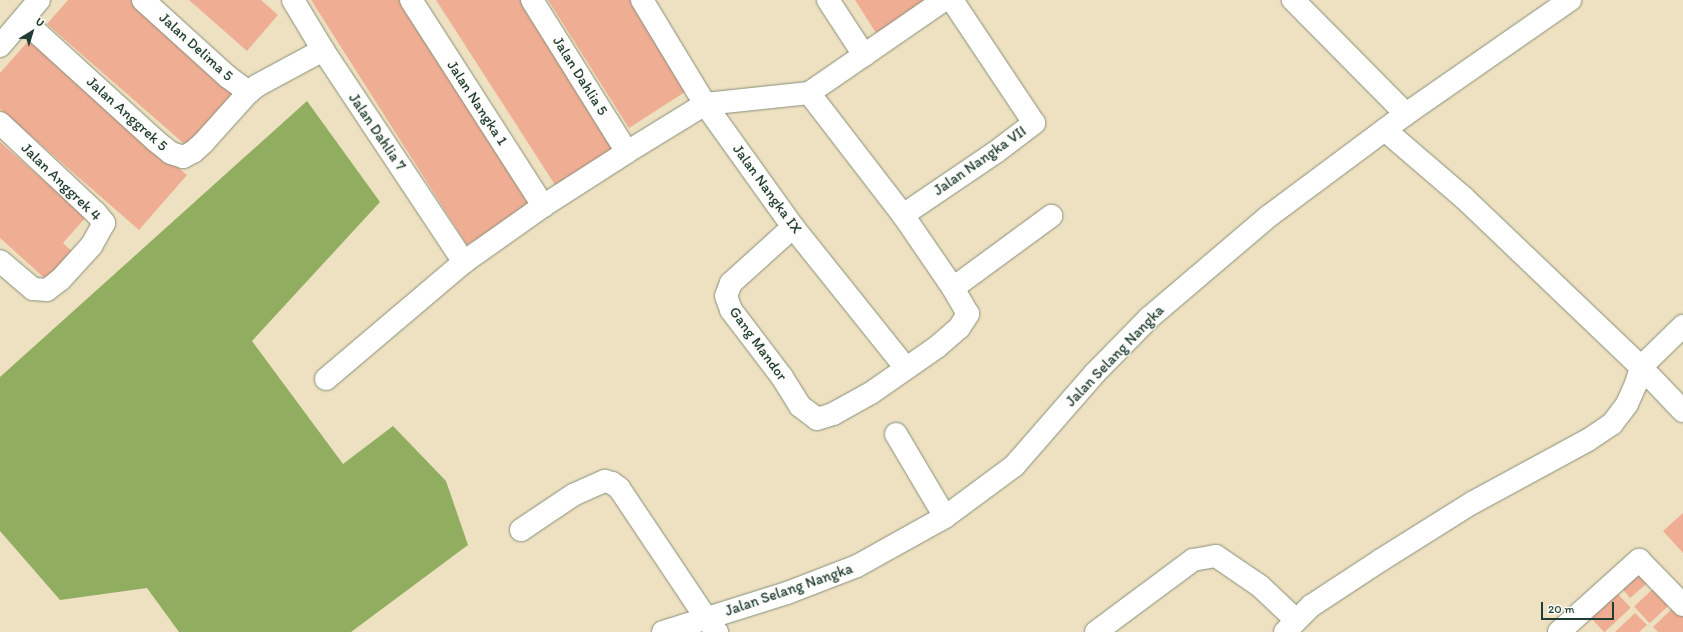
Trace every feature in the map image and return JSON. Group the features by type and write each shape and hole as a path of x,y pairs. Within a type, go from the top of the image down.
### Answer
{"street":[{"path":"0,46 40,0"},
{"name":"Jalan Delima 5","path":"144,0 228,77 248,92"},
{"name":"Jalan Dahlia 7","path":"293,0 323,50 464,262"},
{"name":"Jalan Nangka 1","path":"411,0 543,206"},
{"name":"Jalan Dahlia 5","path":"532,0 627,152"},
{"name":"Jalan Nangka IX","path":"642,0 705,104 793,227 906,368"},
{"path":"828,0 864,55"},
{"path":"326,379 464,262 543,206 705,104 809,93 944,0"},
{"name":"Jalan Nangka VII","path":"903,215 996,152 1034,123 952,0"},
{"path":"1293,0 1406,114"},
{"name":"Jalan Selang Nangka","path":"663,632 711,625 857,566 945,516 1014,466 1095,373 1149,318 1269,216 1406,114 1570,0"},
{"name":"Jalan Anggrek 5","path":"23,20 156,141 171,153 183,157 193,152 203,143 248,92"},
{"path":"248,92 323,50"},
{"path":"809,93 903,215 953,288 968,314 959,328 937,347 906,368"},
{"name":"Jalan Anggrek 4","path":"0,123 96,213 104,223 91,246 61,279 47,290 33,289 3,269"},
{"path":"1385,130 1463,197 1641,368 1683,411"},
{"path":"953,288 1051,216"},
{"name":"Gang Mandor","path":"793,227 731,283 726,296 731,310 782,377 800,406 817,419 833,414 871,394 906,368"},
{"path":"1096,632 1193,560 1216,556 1260,586 1290,626 1310,606 1472,503 1588,440 1612,424 1627,404 1641,368 1683,326"},
{"path":"896,434 945,516"},
{"path":"521,530 573,495 605,481 612,483 619,488 711,625"},
{"path":"1563,631 1639,560 1683,605"}],"green space":[{"path":"307,101 380,202 252,341 343,464 393,426 446,481 468,545 351,632 179,632 147,588 60,600 0,531 0,377"}],"building":[{"path":"68,0 130,0 238,94 190,149 47,24"},
{"path":"189,0 261,0 278,15 247,51"},
{"path":"311,0 399,0 530,206 467,245"},
{"path":"436,0 524,0 619,149 557,188"},
{"path":"548,0 635,0 691,88 629,128"},
{"path":"855,0 928,0 876,33"},
{"path":"30,39 187,175 139,230 0,109 0,73"},
{"path":"0,142 86,217 63,243 76,255 51,284 0,238"},
{"path":"1683,513 1683,553 1663,531"},
{"path":"1636,565 1650,581 1630,598 1616,582"},
{"path":"1656,586 1672,603 1650,623 1634,606"},
{"path":"1615,591 1631,608 1605,632 1589,616"},
{"path":"1676,605 1683,613 1683,632 1658,632 1653,627"},
{"path":"1635,613 1647,625 1639,632 1615,632"}]}
